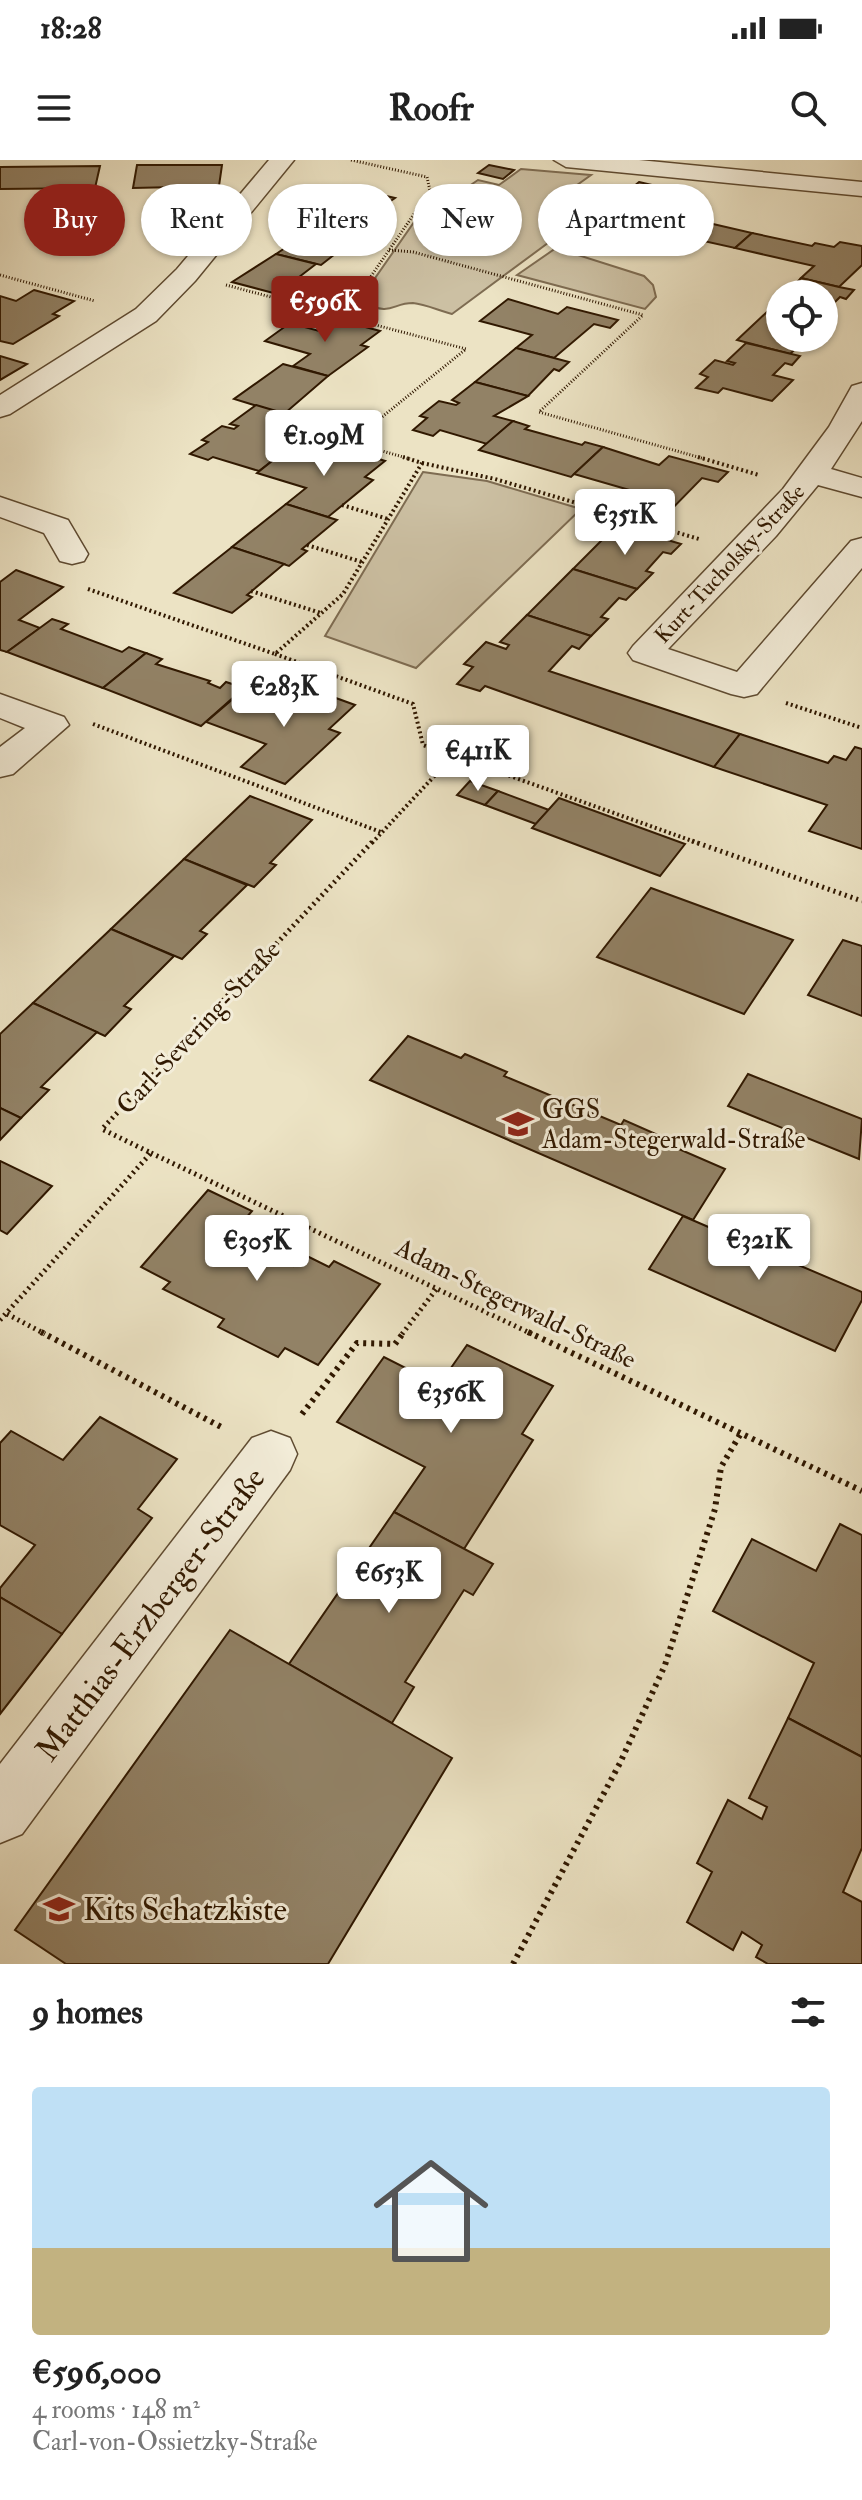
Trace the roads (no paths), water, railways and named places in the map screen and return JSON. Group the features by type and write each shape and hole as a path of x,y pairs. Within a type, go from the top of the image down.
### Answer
{"street":[{"path":"0,408 146,315 186,275 282,160"},
{"path":"566,160 862,189"},
{"name":"Kurt-Tucholsky-Straße","path":"862,392 849,421 807,480 645,653 744,686 862,548"},
{"name":"Kurt-Tucholsky-Straße","path":"807,480 862,488"},
{"path":"0,506 57,527 72,554"},
{"path":"0,705 51,725 0,766"},
{"name":"Matthias-Erzberger-Straße","path":"0,1813 271,1454"}],"place":[{"name":"GGS Adam-Stegerwald-Straße","path":"518,1124"},
{"name":"Kits Schatzkiste","path":"59,1909"}]}
